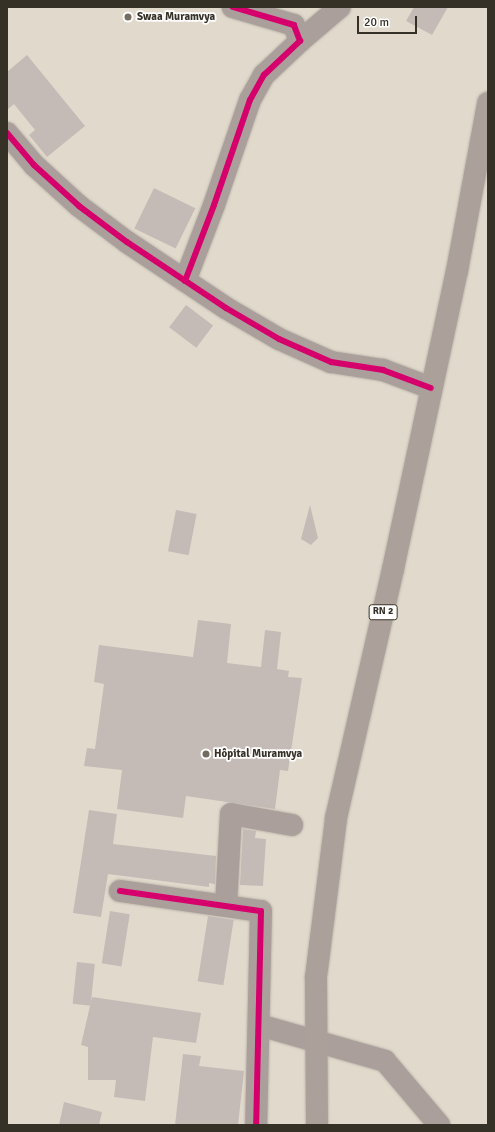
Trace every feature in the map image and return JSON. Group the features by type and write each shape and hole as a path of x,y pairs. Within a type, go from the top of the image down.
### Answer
{"main road":[{"name":"RN 2","path":"317,1125 315,1040 316,977 336,818 393,569 457,271 488,103"}],"street":[{"path":"233,7 294,25 300,41"},
{"path":"185,281 214,205 250,100 264,75 300,41 340,7"},
{"path":"7,133 34,164 79,206 127,242 226,308 279,339 331,362 383,370 431,388"},
{"path":"226,906 231,814 292,825"},
{"path":"120,891 261,911 256,1125"},
{"path":"259,1024 385,1061 439,1125"}],"building":[{"path":"414,7 448,7 432,35 406,21"},
{"path":"27,55 85,126 47,157 29,135 35,130 14,104 7,110 7,72"},
{"path":"154,188 195,208 176,249 134,228"},
{"path":"186,305 213,325 196,348 169,327"},
{"path":"310,505 318,538 311,545 301,539"},
{"path":"176,510 197,514 189,555 168,551"},
{"path":"198,620 231,624 227,663 261,667 265,630 281,632 277,669 289,671 288,677 302,678 288,771 280,770 275,809 186,796 183,818 117,809 122,770 84,766 87,748 95,749 104,684 94,682 99,645 193,657"},
{"path":"89,810 117,814 113,844 216,856 215,884 209,883 209,887 108,874 101,917 73,913"},
{"path":"243,829 256,831 255,838 266,839 263,886 240,885"},
{"path":"110,911 130,914 121,966 102,963"},
{"path":"208,916 234,920 223,985 198,981"},
{"path":"77,962 95,964 91,1006 73,1004"},
{"path":"92,997 201,1013 196,1043 153,1037 145,1101 114,1097 116,1080 88,1080 88,1047 81,1045"},
{"path":"183,1054 201,1056 199,1066 244,1071 238,1125 175,1125"},
{"path":"64,1102 102,1112 99,1125 59,1125"}],"cycle path":[{"path":"185,281 214,205 250,100 264,75 300,41 294,25 233,7"},
{"path":"7,133 34,165 79,206 127,242 226,308 279,339 331,362 383,370 431,388"},
{"path":"120,891 261,911 256,1125"}],"place":[{"name":"Swaa Muramvya","path":"128,17"},
{"name":"Hôpital Muramvya","path":"206,754"}]}
